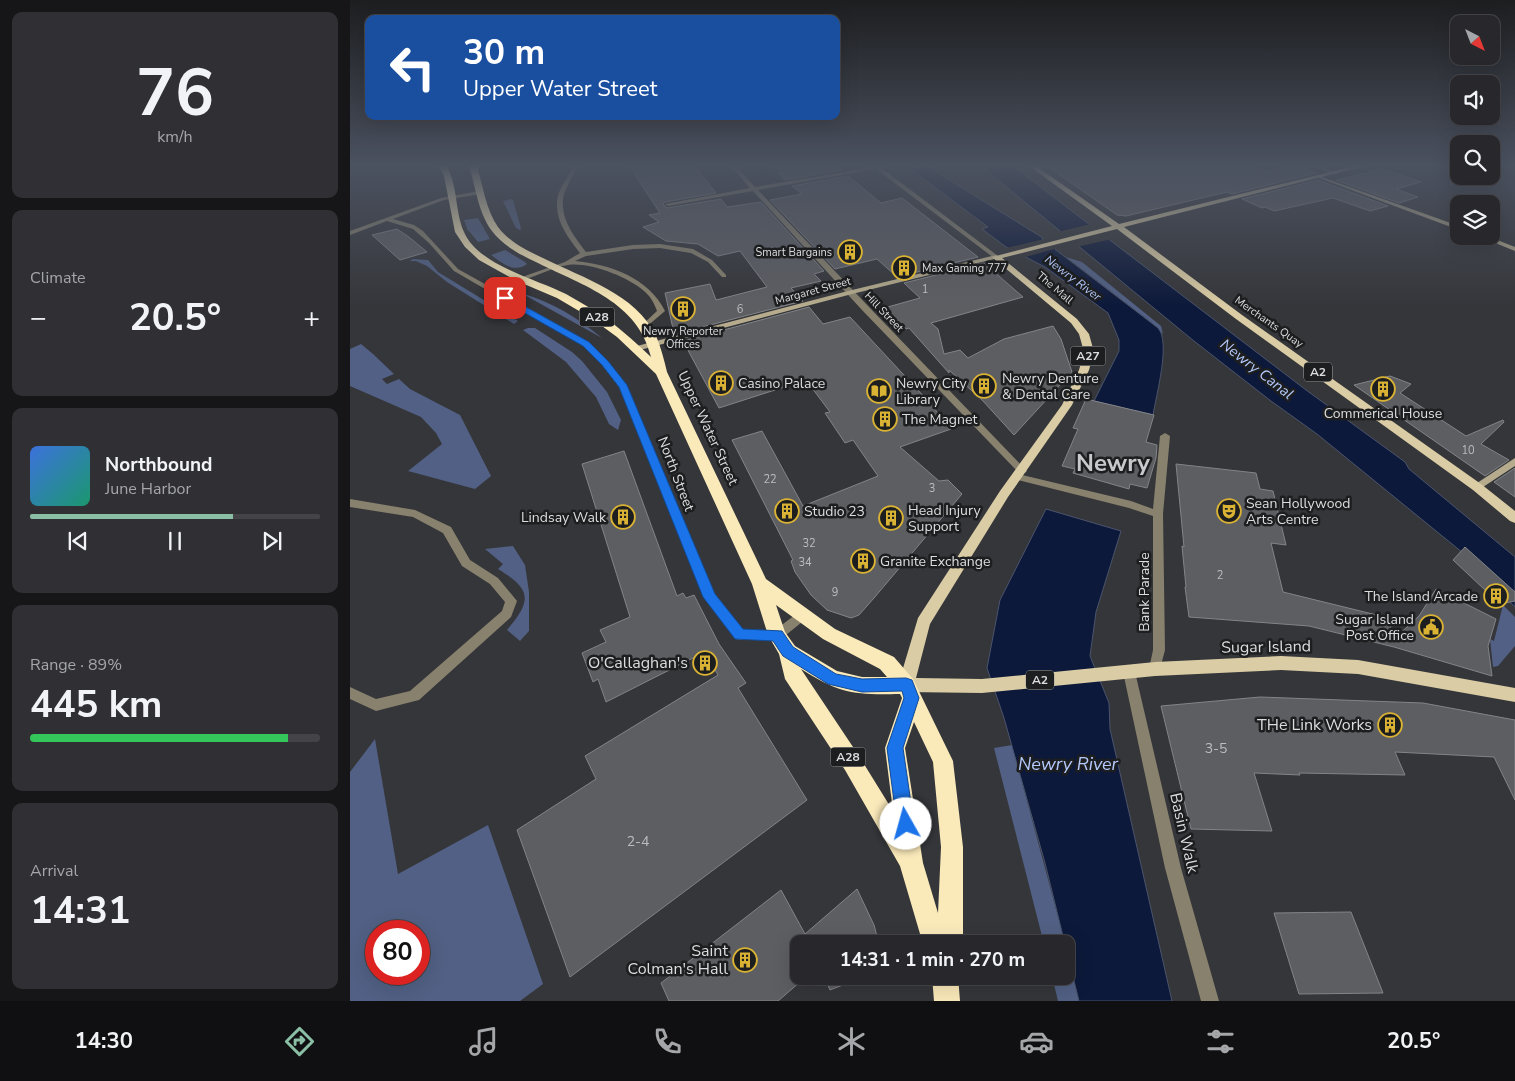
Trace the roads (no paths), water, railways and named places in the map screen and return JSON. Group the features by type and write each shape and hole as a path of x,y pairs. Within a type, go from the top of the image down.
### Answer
{"highway":[{"name":"Upper Water Street","path":"455,213 459,232 468,245 482,258 520,279 561,296 595,316 662,372 760,584 782,644"},
{"name":"A28","path":"486,213 491,225 508,243 522,252 590,283 610,295 645,326 662,372"},
{"name":"Upper Water Street","path":"760,584 829,634 887,663 909,691"},
{"name":"A28","path":"782,644 792,673 852,763 911,863"},
{"path":"782,644 833,679 862,686 909,691"},
{"name":"A28","path":"909,691 895,748 911,863 933,935"},
{"name":"A28","path":"909,691 943,761 952,848 950,935"},
{"path":"946,985 947,1001"}],"main road":[{"name":"Merchants Quay","path":"1098,213 1477,487 1515,518"},
{"path":"996,257 1180,213"},
{"name":"The Mall","path":"996,257 1074,320 1084,334 1088,352 1084,370 1067,405 1020,474"},
{"name":"A27","path":"909,691 923,622 1004,494 1020,474"},
{"name":"Sugar Island","path":"909,691 1155,669 1281,663 1358,666 1515,695"}],"street":[{"path":"350,233 404,213"},
{"path":"560,213 562,223 584,254"},
{"name":"Hill Street","path":"777,213 1020,474"},
{"name":"The Mall","path":"938,213 996,257"},
{"path":"1418,213 1450,225"},
{"name":"North Street","path":"385,219 413,227 429,238 440,254 456,270 586,344 605,363 624,387 710,597 740,635 782,644"},
{"path":"1500,243 1515,249"},
{"path":"520,279 567,263 584,254 633,247 680,248 692,251 710,261 724,276"},
{"name":"Margaret Street","path":"636,349 850,292 996,257"},
{"path":"567,263 585,263 602,268 629,278 650,293 658,301 661,312 645,326"},
{"name":"Bank Parade","path":"1155,669 1159,650 1158,514 1165,436"},
{"path":"1477,487 1515,461"},
{"path":"1020,474 1038,482 1158,514"},
{"path":"350,503 415,514 447,530 466,563 494,581 511,601 507,614 414,696 376,705 350,693"},
{"path":"782,644 803,615"},
{"name":"Basin Walk","path":"1129,672 1173,868 1210,1001"}],"water":[{"name":"Newry River","path":"969,213 1002,213 1043,238 1158,328 1162,335 1163,357 1153,415 1094,401 1119,351 1119,340 1108,313 1045,267 1006,247 982,229 988,227"},
{"name":"Newry Canal","path":"1038,213 1074,213 1306,390 1405,462 1409,469 1515,557 1515,607 1468,557 1317,434 1194,341"},
{"name":"Newry River","path":"1046,509 1121,531 1096,612 1090,656 1109,703 1110,729 1172,1001 1079,1001 1075,985 1075,935 1063,935 1045,863 1004,718 987,668 1000,600"}],"place":[{"name":"Smart Bargains","path":"850,252"},
{"name":"Max Gaming 777","path":"904,268"},
{"name":"Newry Reporter Offices","path":"683,309"},
{"name":"Casino Palace","path":"721,383"},
{"name":"Newry Denture & Dental Care","path":"984,386"},
{"name":"Commerical House","path":"1383,389"},
{"name":"Newry City Library","path":"879,391"},
{"name":"The Magnet","path":"885,419"},
{"name":"Studio 23","path":"787,511"},
{"name":"Sean Hollywood Arts Centre","path":"1229,511"},
{"name":"Lindsay Walk","path":"623,517"},
{"name":"Head Injury Support","path":"891,518"},
{"name":"Granite Exchange","path":"863,561"},
{"name":"The Island Arcade","path":"1496,596"},
{"name":"Sugar Island Post Office","path":"1431,627"},
{"name":"O'Callaghan's","path":"705,663"},
{"name":"THe Link Works","path":"1390,725"},
{"name":"Saint Colman's Hall","path":"745,960"}],"district":[{"name":"Newry","path":"1113,463"}]}
